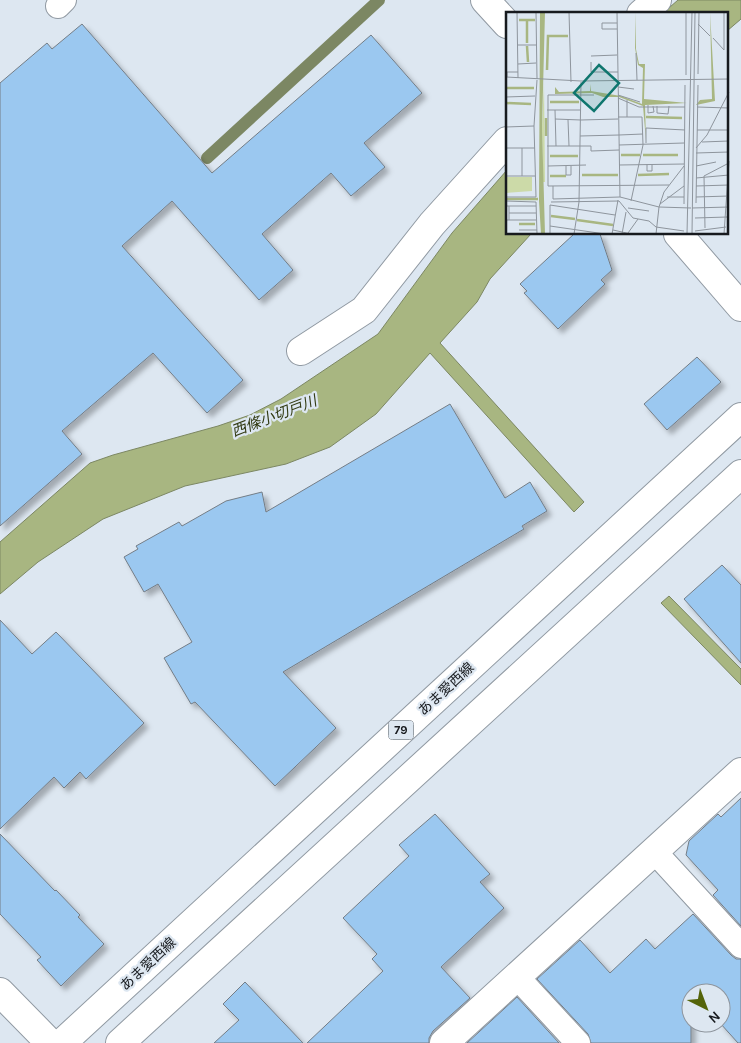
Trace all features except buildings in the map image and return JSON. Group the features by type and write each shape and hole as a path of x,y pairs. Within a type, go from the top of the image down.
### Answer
{"main road":[{"path":"485,0 506,23"},
{"path":"643,12 657,0"},
{"path":"301,351 364,310 432,224 506,142"},
{"path":"679,235 741,307"},
{"name":"あま愛西線","path":"62,1043 741,417"},
{"path":"120,1043 741,474"},
{"path":"444,1043 741,772"},
{"path":"0,992 50,1043"}],"lane":[{"path":"654,851 741,946"},
{"path":"517,977 578,1043"}],"water":[{"path":"678,0 741,0 741,19 728,30 728,12 664,12"},
{"name":"西條小切戸川","path":"506,171 506,235 530,235 490,279 477,302 440,343 584,502 574,512 430,353 376,414 330,447 286,464 185,486 103,519 38,562 0,594 0,542 90,463 218,426 250,415 281,399 378,334 452,233"},
{"path":"669,596 741,669 741,685 661,603"}],"waterway":[{"path":"207,158 379,0"}]}
